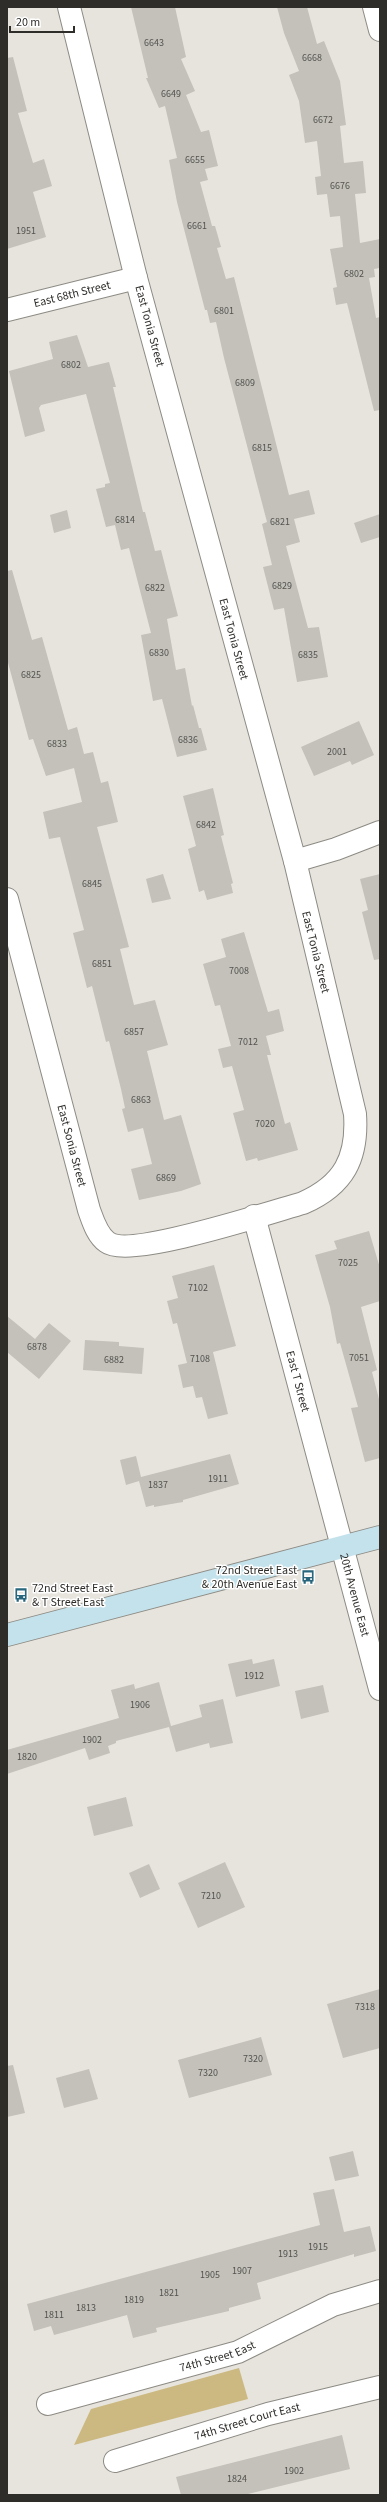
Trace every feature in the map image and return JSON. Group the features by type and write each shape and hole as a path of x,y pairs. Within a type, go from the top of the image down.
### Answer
{"main road":[{"path":"7,1635 380,1537"}],"street":[{"name":"East Tonia Street","path":"69,7 136,278 294,861 355,1114 357,1136 353,1153 344,1171 333,1184 319,1196 303,1203 254,1216"},
{"path":"374,7 380,30"},
{"name":"East 68th Street","path":"7,310 136,278"},
{"path":"294,861 336,849 380,832"},
{"name":"East Sonia Street","path":"7,899 89,1210 97,1230 107,1242 115,1246 132,1246 161,1243 254,1216"},
{"name":"East T Street","path":"254,1216 341,1547"},
{"name":"20th Avenue East","path":"341,1547 380,1688"},
{"name":"74th Street East","path":"48,2404 238,2352 333,2305 380,2291"},
{"name":"74th Street Court East","path":"115,2461 268,2414 380,2387"}],"shaded area":[{"path":"239,2368 248,2399 74,2445 91,2409"}],"building":[{"path":"131,7 175,7 186,57 181,59 195,91 186,95 201,132 209,130 218,166 205,169 208,180 200,182 212,226 215,226 221,247 217,248 226,279 234,277 289,495 309,490 315,514 294,519 300,542 286,546 308,628 319,627 328,677 297,682 284,608 274,610 263,567 272,565 262,524 267,522 216,322 210,323 207,310 205,310 177,202 169,160 177,158 165,106 159,108 146,78 148,78"},
{"path":"277,7 307,7 317,44 324,41 340,81 346,125 340,126 344,163 363,161 366,193 355,194 360,243 380,239 380,268 374,269 375,277 369,278 376,318 380,317 380,410 374,411 347,303 336,305 333,288 337,287 330,249 343,247 340,216 330,217 327,194 317,195 315,177 321,176 317,141 305,143 299,101 289,75 299,71 284,33"},
{"path":"13,57 27,111 18,113 33,163 44,159 52,186 33,192 46,237 7,249 7,58"},
{"path":"77,335 88,367 109,362 116,387 113,387 143,512 145,512 155,551 161,550 178,616 167,619 176,670 185,668 192,706 193,705 199,728 201,728 207,750 177,757 162,699 153,701 141,635 151,633 129,548 121,550 115,525 106,527 96,489 105,487 105,484 110,483 86,394 41,405 39,408 45,431 25,437 9,371 53,359 49,342"},
{"path":"67,510 71,528 54,533 50,515"},
{"path":"380,514 380,537 361,543 354,523"},
{"path":"12,570 32,640 42,637 68,730 77,727 84,754 93,752 101,783 108,781 118,822 97,827 129,947 120,949 134,1005 155,1000 168,1045 147,1051 164,1120 181,1115 201,1184 181,1191 139,1200 131,1169 152,1164 143,1128 128,1132 122,1109 125,1108 109,1041 106,1042 92,986 87,988 73,933 84,930 60,837 49,839 43,812 82,802 74,768 46,776 33,739 29,740 7,659 7,571"},
{"path":"359,721 374,755 352,765 350,761 314,776 301,747"},
{"path":"213,788 224,835 221,836 233,883 231,884 233,893 207,900 204,890 199,892 188,849 196,846 183,796"},
{"path":"163,874 171,899 152,903 146,879"},
{"path":"380,874 380,959 374,960 362,912 368,910 360,879"},
{"path":"244,932 268,1012 279,1009 284,1031 266,1036 271,1055 267,1055 285,1124 290,1122 298,1150 258,1161 257,1158 246,1161 233,1113 244,1110 232,1066 223,1068 218,1049 231,1046 220,1005 215,1006 203,964 226,957 221,939"},
{"path":"369,1231 380,1268 380,1301 361,1307 377,1370 372,1372 380,1403 380,1458 365,1462 351,1408 358,1407 340,1343 337,1344 330,1307 315,1255 337,1249 334,1241"},
{"path":"214,1265 236,1346 213,1352 228,1414 208,1419 202,1397 196,1398 193,1386 183,1388 178,1365 187,1363 177,1323 173,1324 167,1301 178,1298 172,1276"},
{"path":"7,1316 35,1339 49,1323 71,1341 39,1379 7,1352"},
{"path":"85,1340 119,1342 119,1346 144,1348 142,1374 83,1370"},
{"path":"230,1454 239,1484 183,1500 183,1502 154,1507 154,1505 146,1507 139,1481 126,1485 120,1460 136,1456 141,1477"},
{"path":"252,1659 253,1664 274,1659 280,1686 236,1697 228,1664"},
{"path":"159,1682 171,1726 202,1717 199,1705 223,1699 233,1743 210,1748 209,1743 176,1752 169,1727 116,1741 116,1743 108,1746 110,1753 89,1760 85,1748 7,1774 7,1750 119,1718 111,1690 134,1684 135,1689"},
{"path":"323,1685 329,1712 301,1719 295,1691"},
{"path":"126,1797 133,1826 94,1836 87,1807"},
{"path":"225,1862 245,1907 198,1928 178,1883"},
{"path":"149,1864 160,1889 140,1898 129,1873"},
{"path":"380,1989 380,2048 343,2058 327,2004"},
{"path":"261,2037 272,2075 189,2098 178,2060"},
{"path":"13,2065 25,2113 7,2117 7,2066"},
{"path":"89,2069 98,2099 64,2108 56,2078"},
{"path":"353,2151 359,2176 335,2181 329,2157"},
{"path":"334,2189 344,2232 370,2226 376,2251 354,2257 354,2254 257,2283 261,2299 229,2308 229,2311 156,2328 157,2332 133,2338 127,2315 54,2335 51,2326 34,2331 27,2304 320,2225 313,2193"},
{"path":"342,2435 350,2469 244,2495 181,2495 176,2477"}],"place":[{"name":"72nd Street East & 20th Avenue East","path":"308,1577"},
{"name":"72nd Street East & T Street East","path":"21,1595"}]}
